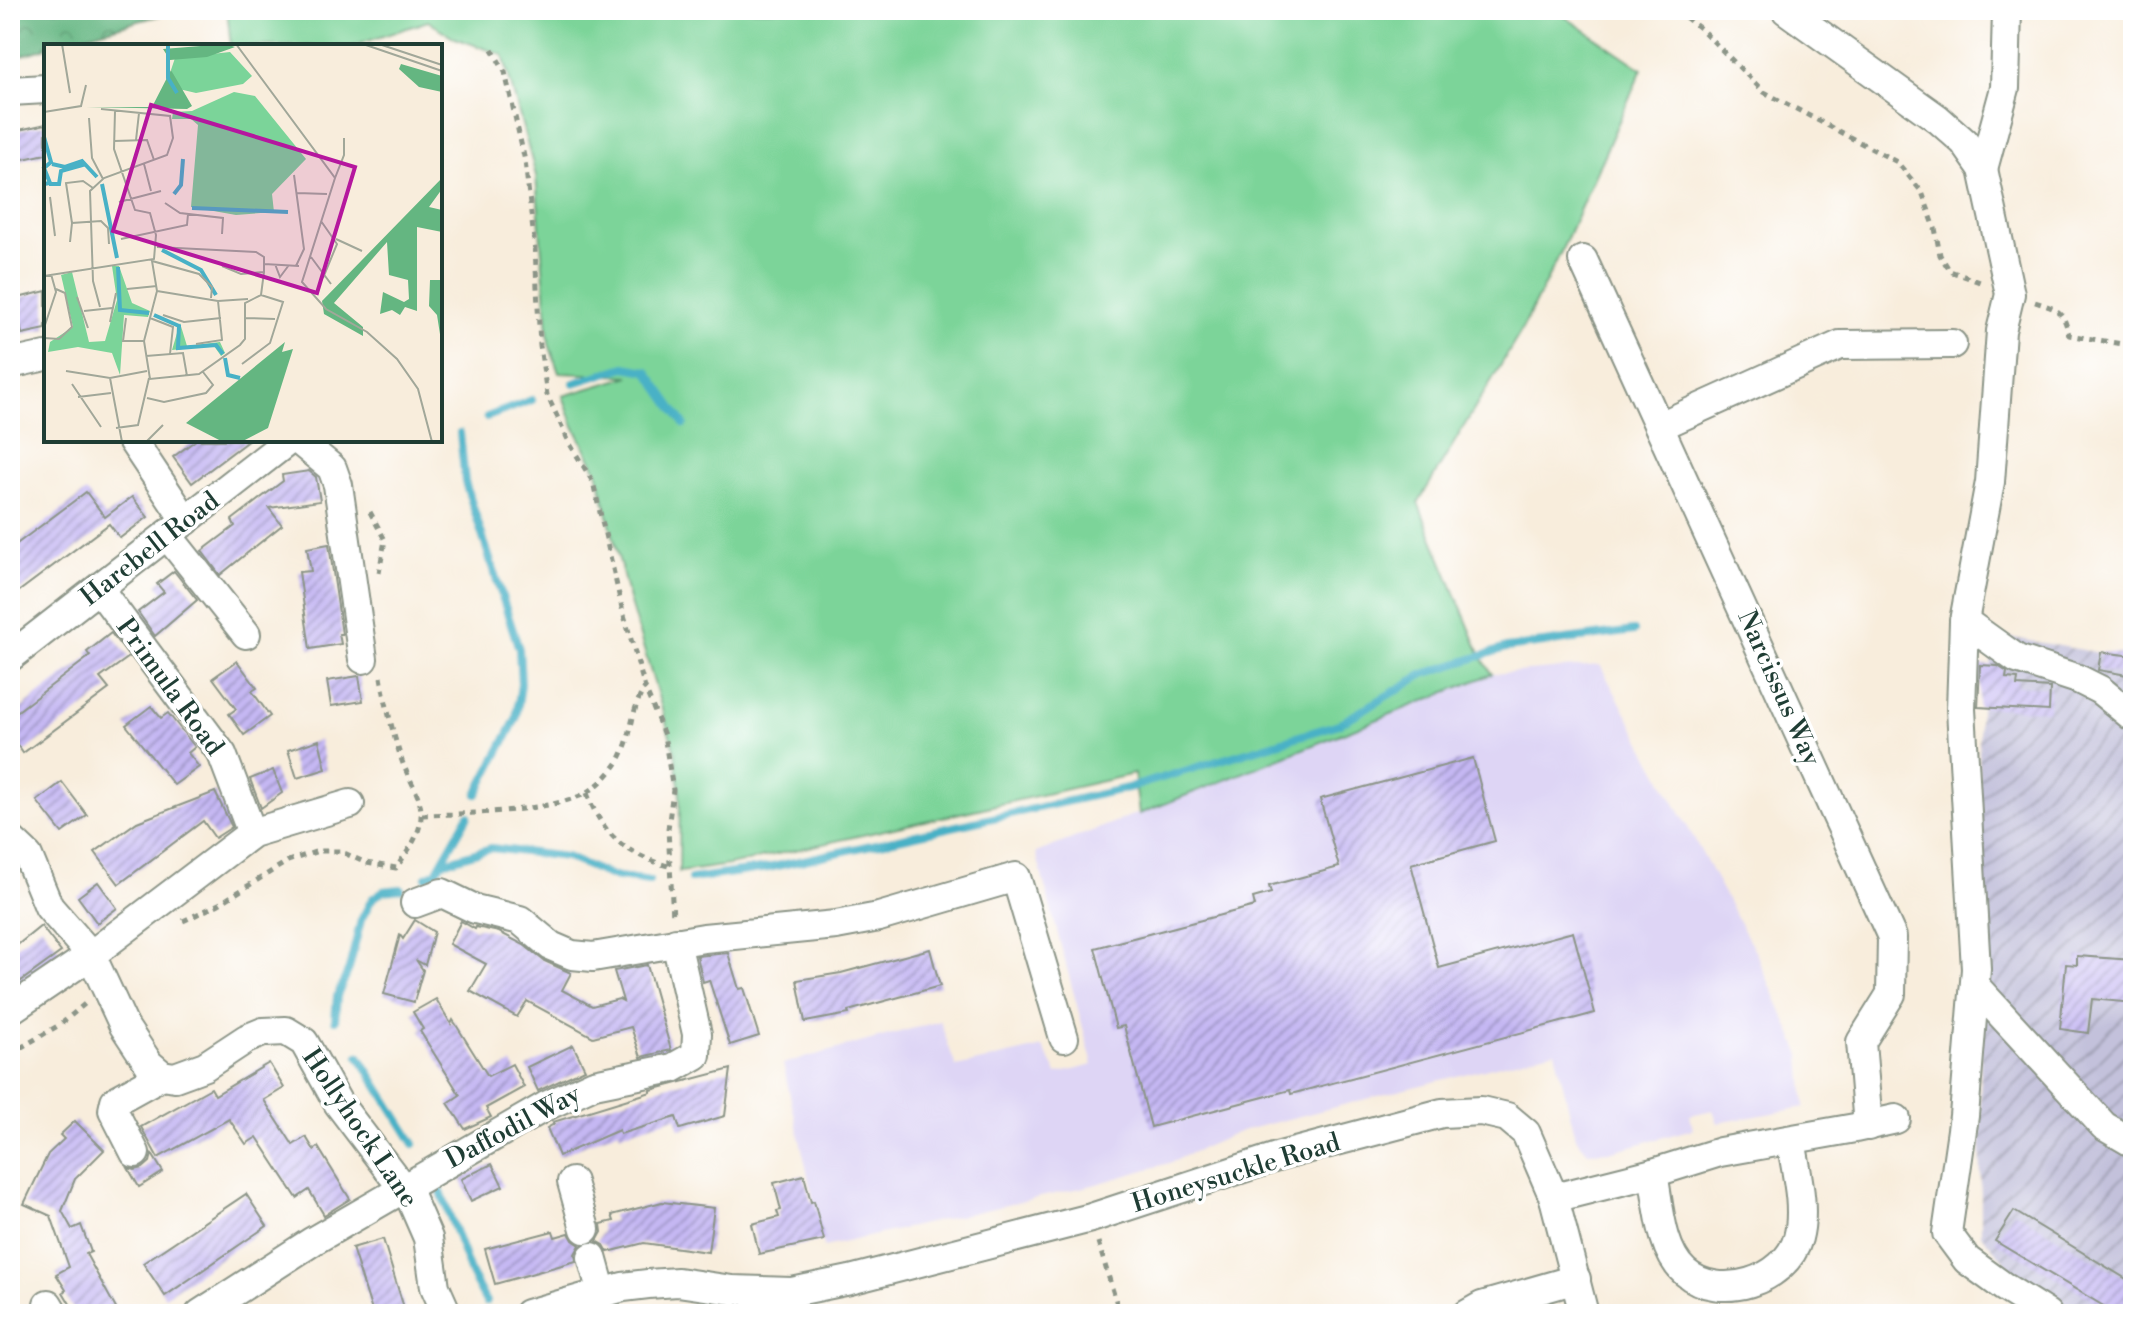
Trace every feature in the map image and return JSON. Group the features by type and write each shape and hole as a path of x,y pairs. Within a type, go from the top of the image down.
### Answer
{"street":[{"path":"1786,10 1938,119 1964,142 1983,169 2010,294 2001,331 1990,482 1964,621 1961,709 1976,969 1964,1116 1947,1233 1967,1260 2047,1314"},
{"path":"1983,169 2005,88 2007,10"},
{"path":"10,91 44,89"},
{"name":"Narcissus Way","path":"1583,260 1892,937 1891,994 1861,1042 1868,1126"},
{"path":"1660,426 1840,345 1952,344"},
{"path":"10,364 44,356"},
{"path":"133,442 177,528 246,634"},
{"name":"Harebell Road","path":"10,657 286,442"},
{"path":"300,442 332,468 338,485 370,661"},
{"name":"Primula Road","path":"99,589 222,754 252,833"},
{"path":"1964,621 2017,659 2078,679 2100,690 2133,717"},
{"path":"10,1010 91,955 252,833 350,804"},
{"path":"10,839 28,856 49,907 91,955 124,1026 149,1064 162,1075"},
{"path":"415,903 442,893 475,909 520,920 551,946 572,955 593,957 676,942 836,925 879,917 1016,877 1064,1038"},
{"name":"Daffodil Way","path":"405,1187 546,1106 594,1084 673,1068 696,1055 697,1034 676,942"},
{"path":"1975,986 2104,1126 2133,1143"},
{"name":"Hollyhock Lane","path":"135,1153 113,1110 115,1101 162,1075 175,1077 205,1066 246,1039 263,1032 286,1031 304,1042 338,1103 405,1187 428,1238 435,1287 447,1314"},
{"name":"Honeysuckle Road","path":"528,1314 635,1285 678,1282 732,1290 792,1292 850,1280 1091,1218 1280,1156 1442,1113 1481,1111 1507,1117 1526,1133 1554,1198 1584,1314"},
{"path":"1554,1198 1720,1152 1896,1119"},
{"path":"1653,1173 1672,1255 1685,1272 1703,1282 1722,1286 1746,1283 1769,1274 1785,1261 1797,1242 1802,1222 1791,1140"},
{"path":"572,1182 585,1229"},
{"path":"200,1314 405,1187"},
{"path":"592,1257 602,1293"},
{"path":"1468,1314 1482,1306 1576,1279"}],"path":[{"path":"1676,10 1702,30 1764,92 1897,162 1922,192 1935,228 1940,255 1950,271 2055,308 2064,316 2069,335 2133,346"},
{"path":"492,49 505,72 525,161 547,395 570,444 593,482 645,688 664,735 673,790 668,829 668,866 676,942"},
{"path":"338,485 371,513 385,540 378,575"},
{"path":"181,923 219,904 288,861 318,851 340,851 366,863 396,868 418,833 422,815 370,661"},
{"path":"422,815 538,807 587,793 624,752 638,698 645,688"},
{"path":"587,793 595,814 608,834 644,859 668,866"},
{"path":"10,1054 61,1024 105,984"},
{"path":"1091,1218 1120,1314"},
{"path":"10,1307 18,1314"}],"shaded area":[{"path":"1997,635 2133,659 2133,1314 2090,1314 2030,1291 1981,1234 1979,719"},
{"path":"1600,665 1756,953 1801,1055 1805,1107 1718,1123 1713,1110 1690,1115 1693,1129 1613,1151 1588,1152 1576,1138 1555,1051 1241,1131 1169,1163 1093,1185 824,1247 783,1064 940,1021 956,1067 1043,1047 1057,1074 1093,1065 1036,853 1492,674"}],"green space":[{"path":"17,10 180,10 44,44 44,49 10,59 10,20 17,18"},
{"path":"227,10 1555,10 1642,69 1560,254 1520,333 1418,503 1481,656 1492,674 1139,814 1134,774 729,865 679,872 680,793 675,752 629,600 597,471 563,396 630,376 559,373 549,344 536,176 503,55 455,38 428,21 359,44 231,44"}],"building":[{"path":"44,124 44,154 10,162 10,132"},
{"path":"44,292 44,329 22,334 14,299"},
{"path":"193,442 246,442 192,483 173,457"},
{"path":"309,471 316,477 320,501 269,508 282,525 220,575 202,551 235,526 232,520 283,481 282,475"},
{"path":"86,492 105,517 132,497 148,517 120,538 109,524 10,598 10,549"},
{"path":"329,544 341,644 310,649 299,572 311,571 307,548"},
{"path":"174,571 197,600 155,636 138,612 164,592 157,584"},
{"path":"111,633 129,657 100,678 109,689 23,753 10,735 10,717 90,656 87,652"},
{"path":"2101,652 2133,656 2133,676 2098,670"},
{"path":"237,661 257,688 252,691 270,716 244,735 229,714 236,709 213,678"},
{"path":"1980,665 1998,666 2007,672 2006,678 2018,679 2017,686 2050,688 2049,711 1978,707"},
{"path":"359,676 363,701 331,706 327,681"},
{"path":"151,706 161,718 168,713 195,747 188,753 199,767 174,785 126,725"},
{"path":"319,740 326,769 297,778 288,750"},
{"path":"1473,758 1495,841 1411,864 1439,968 1573,932 1595,1013 1291,1094 1290,1090 1151,1127 1124,1026 1116,1028 1095,948 1255,906 1253,898 1271,893 1269,886 1339,867 1320,799"},
{"path":"273,770 282,793 261,808 250,779"},
{"path":"62,782 87,815 62,833 37,801"},
{"path":"215,792 232,827 215,838 203,821 119,884 95,852 137,822"},
{"path":"98,882 117,908 97,923 78,897"},
{"path":"415,920 434,932 425,965 416,960 423,970 414,1002 384,994 400,935 403,939"},
{"path":"461,921 475,929 499,932 524,945 544,961 571,973 562,990 592,1006 619,999 623,1001 614,971 647,965 671,1050 641,1057 631,1027 593,1037 527,1001 517,1017 470,991 486,964 449,944"},
{"path":"41,926 61,952 10,989 10,951"},
{"path":"930,949 940,986 848,1011 849,1014 805,1022 797,980 841,973"},
{"path":"728,953 739,989 744,988 759,1036 730,1045 709,980 703,982 697,956"},
{"path":"2077,956 2133,960 2133,1003 2092,999 2088,1033 2060,1029 2066,964 2077,965"},
{"path":"436,999 488,1076 512,1064 524,1087 486,1108 491,1117 465,1129 448,1103 460,1095 420,1031 423,1029 413,1012"},
{"path":"573,1045 585,1069 538,1091 527,1067"},
{"path":"269,1063 284,1088 264,1100 293,1145 306,1137 314,1150 318,1147 350,1199 324,1215 309,1190 297,1198 257,1137 246,1144 229,1119 158,1158 141,1127 211,1088 215,1095"},
{"path":"731,1069 725,1116 680,1129 676,1117 620,1134 619,1130 559,1156 547,1128 553,1122 651,1090"},
{"path":"75,1121 104,1150 75,1179 62,1211 72,1229 81,1225 91,1252 86,1254 119,1314 76,1314 56,1274 69,1267 51,1216 24,1204 48,1154 64,1139 60,1135"},
{"path":"152,1154 163,1172 139,1187 128,1168 143,1168 150,1162"},
{"path":"492,1164 503,1186 471,1201 461,1179"},
{"path":"804,1175 824,1240 759,1254 752,1224 779,1217 777,1211 781,1210 774,1183"},
{"path":"246,1194 267,1226 165,1296 143,1263"},
{"path":"662,1202 714,1208 708,1252 644,1243 608,1252 597,1241 602,1232 601,1224 614,1221 612,1215"},
{"path":"2014,1211 2133,1283 2133,1314 2117,1314 1995,1241"},
{"path":"553,1231 555,1237 569,1233 580,1245 575,1254 576,1261 495,1284 485,1249"},
{"path":"383,1239 406,1314 373,1314 352,1248"}],"waterway":[{"path":"574,383 625,367 647,371 684,424"},
{"path":"487,417 532,400"},
{"path":"460,433 465,482 519,649 521,684 516,719 477,794"},
{"path":"691,879 768,868 1132,787 1339,724 1424,674 1506,648 1634,631"},
{"path":"426,877 436,872 468,816"},
{"path":"442,863 491,848 566,857 611,876 649,881"},
{"path":"335,1020 337,996 349,969 361,920 372,899 383,891 401,889"},
{"path":"359,1056 414,1144"},
{"path":"440,1189 471,1274 486,1302"}]}
